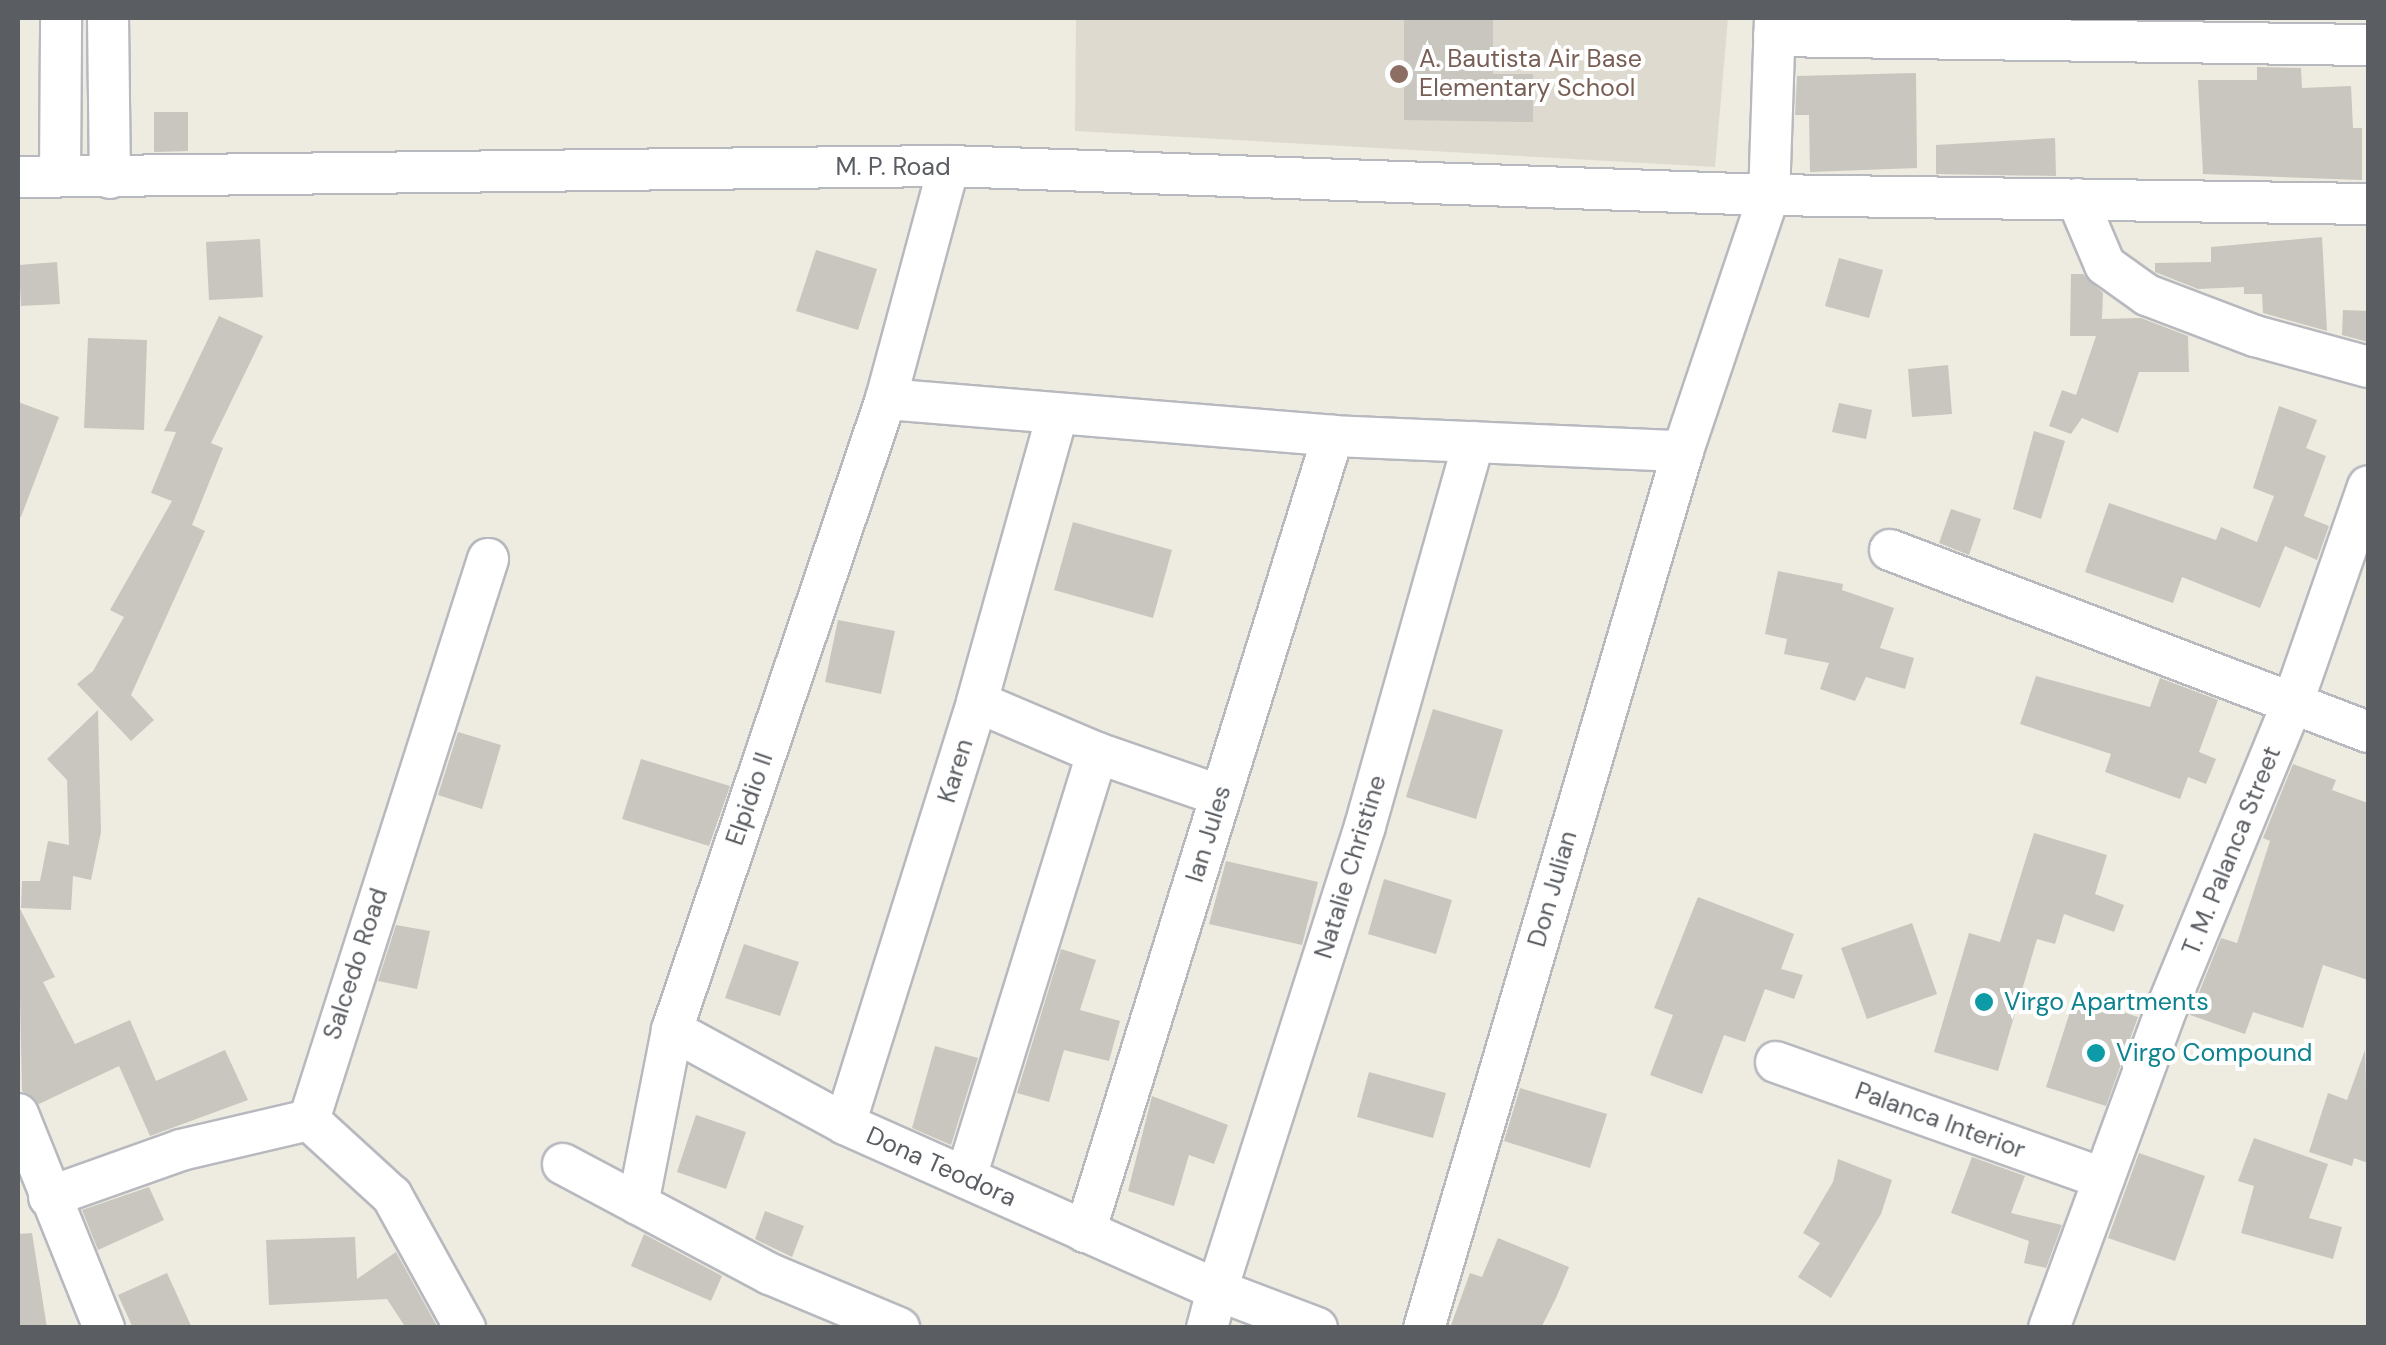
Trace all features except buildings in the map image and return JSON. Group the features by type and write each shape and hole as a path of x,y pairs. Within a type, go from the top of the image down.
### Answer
{"street":[{"path":"60,18 60,176"},
{"path":"108,18 110,178"},
{"path":"1775,27 2368,45"},
{"name":"Don Julian","path":"1424,1328 1683,450 1769,195 1775,27"},
{"name":"M. P. Road","path":"18,177 948,166 1769,195 2368,204"},
{"name":"Elpidio II","path":"638,1204 672,1030 886,399 948,166"},
{"path":"2077,199 2105,264 2122,280 2220,322 2368,367"},
{"path":"886,399 1333,436 1683,450"},
{"name":"Karen","path":"845,1124 977,702 1057,415"},
{"name":"Ian Jules","path":"1085,1232 1333,436"},
{"name":"Natalie Christine","path":"1212,1309 1365,826 1474,442"},
{"name":"T. M. Palanca Street","path":"2049,1328 2362,528 2368,486"},
{"path":"1890,550 2294,699 2368,732"},
{"name":"Salcedo Road","path":"309,1120 488,560"},
{"path":"977,702 1097,753 1221,796"},
{"path":"966,1177 1097,753"},
{"name":"Dona Teodora","path":"672,1030 845,1124 1085,1232 1212,1309 1317,1328"},
{"name":"Palanca Interior","path":"1776,1062 2104,1180"},
{"path":"18,1114 104,1328"},
{"path":"50,1197 181,1150 309,1120 392,1196 464,1328"},
{"path":"563,1164 770,1274 899,1328"}],"shaded area":[{"name":"A. Bautista Air Base Elementary School","path":"1076,18 1728,18 1715,167 1075,131"}],"place":[{"name":"A. Bautista Air Base Elementary School","path":"1399,74"},
{"name":"Virgo Apartments","path":"1984,1002"},
{"name":"Virgo Compound","path":"2096,1053"}]}
